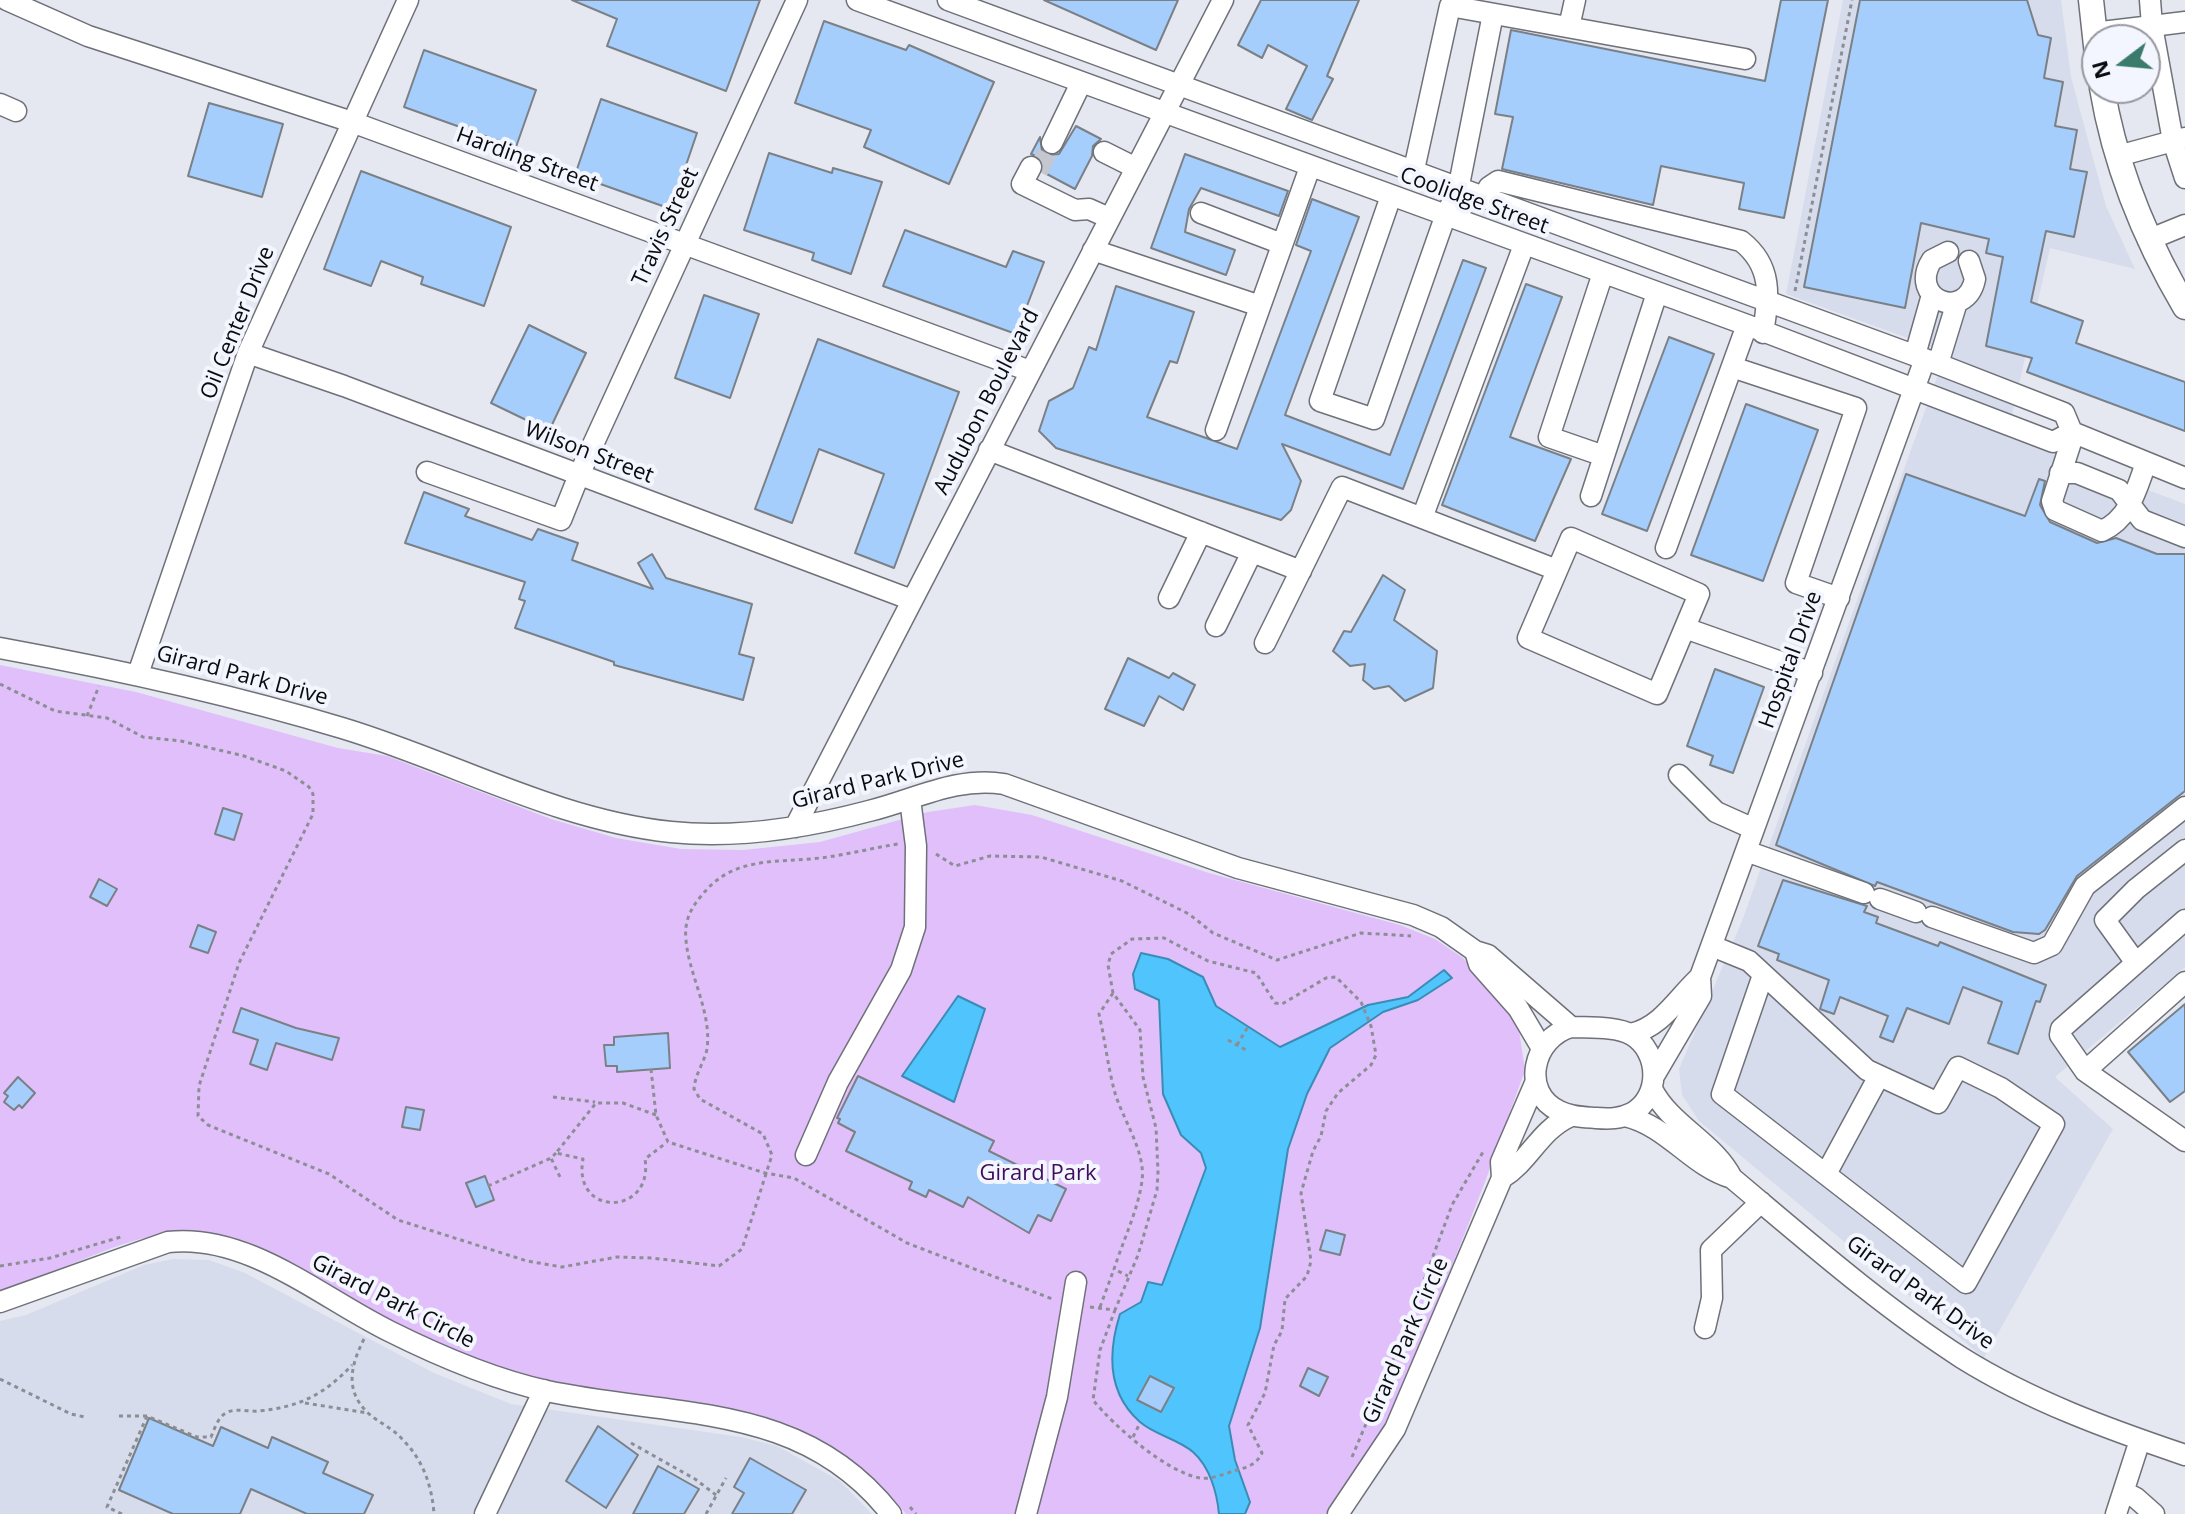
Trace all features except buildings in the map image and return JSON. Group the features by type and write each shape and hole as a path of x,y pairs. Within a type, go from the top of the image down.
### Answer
{"main road":[{"path":"2091,0 2093,24"},
{"path":"2106,104 2118,156 2148,240 2185,307"}],"street":[{"name":"Harding Street","path":"7,0 88,36 352,122 1030,371"},
{"name":"Oil Center Drive","path":"138,674 248,353 408,0"},
{"name":"Travis Street","path":"427,472 561,520 797,0"},
{"name":"Coolidge Street","path":"857,0 1078,91 1164,114 1755,329 2053,442 2073,432"},
{"name":"Coolidge Street","path":"948,0 2064,413 2073,432 2184,478"},
{"name":"Audubon Boulevard","path":"795,827 1223,0"},
{"path":"1569,27 1575,0"},
{"path":"2150,0 2152,24"},
{"path":"1413,174 1450,6 1493,14 1518,9 1569,27 1745,59"},
{"path":"1391,196 1320,401 1374,419 1445,217 1458,190 1493,14"},
{"path":"2161,25 2185,22"},
{"path":"2161,64 2185,178"},
{"path":"1052,143 1056,118 1078,91"},
{"path":"2118,156 2179,140"},
{"path":"1104,152 1136,168"},
{"path":"1216,430 1310,167"},
{"path":"1036,178 1075,210 1089,209 1109,218"},
{"path":"1483,199 1489,187 1498,181 1741,241 1759,255 1768,303 1732,367 1666,548"},
{"path":"1201,213 1282,244"},
{"path":"2148,240 2185,225"},
{"path":"1422,518 1524,245"},
{"path":"1093,250 1260,306"},
{"path":"1926,360 1923,284 1931,256"},
{"path":"1926,360 1957,302 1974,287 1974,271 1969,261"},
{"path":"1603,273 1549,437 1604,456"},
{"path":"1923,284 1942,301 1957,302"},
{"path":"1591,496 1657,293"},
{"name":"Wilson Street","path":"248,353 912,600"},
{"name":"Hospital Drive","path":"1631,1034 1646,1030 1667,1014 1700,977 1926,360"},
{"path":"1732,367 1856,408 1796,583 1839,598"},
{"path":"2073,432 2052,501 2055,510 2102,531 2117,524 2130,506 2146,463"},
{"path":"989,450 1301,571"},
{"path":"2102,483 2115,450"},
{"path":"2060,473 2077,473 2119,490 2142,520 2185,537"},
{"path":"1265,643 1342,487 1557,570"},
{"path":"1169,598 1201,532"},
{"path":"1571,538 1699,594 1685,628 1657,694 1528,638 1571,538"},
{"path":"1216,626 1252,552"},
{"path":"1685,628 1812,673"},
{"name":"Girard Park Drive","path":"0,648 138,674 343,728 574,813 671,832 725,834 795,827 972,782 1004,784 1238,868 1413,915 1441,927 1475,951 1488,955 1571,1027"},
{"path":"1679,775 1716,812 1754,829"},
{"path":"806,1155 838,1082 901,970 915,927 916,846 910,799"},
{"path":"1746,851 2034,953 2052,945 2080,893 2185,807"},
{"path":"2105,920 2136,889 2185,850"},
{"path":"2080,893 2105,920 2136,963"},
{"path":"2185,920 2061,1029 2060,1035 2085,1071 2185,1141"},
{"path":"1712,946 1749,961 1867,1070 1938,1103 1958,1067 2001,1088 2054,1124 1966,1283 1722,1094 1763,975"},
{"name":"Girard Park Drive","path":"1475,951 1479,964 1518,1008 1541,1047"},
{"name":"Hospital Drive","path":"1653,1083 1701,996 1700,977"},
{"path":"2085,1071 2185,982"},
{"path":"1571,1027 1631,1034 1646,1050 1653,1083 1638,1109 1625,1116 1571,1116 1548,1103 1536,1081 1541,1047 1559,1030 1571,1027"},
{"path":"1826,1174 1879,1076"},
{"name":"Girard Park Circle","path":"1338,1514 1395,1429 1502,1178 1501,1162 1536,1081"},
{"name":"Girard Park Drive","path":"1653,1083 1670,1116 1724,1163 1732,1178 1884,1302 1963,1358 2038,1398 2185,1455"},
{"name":"Girard Park Circle","path":"1502,1178 1516,1169 1550,1126 1571,1116"},
{"name":"Girard Park Drive","path":"1625,1116 1648,1121 1715,1173 1732,1178"},
{"path":"1705,1328 1712,1298 1711,1250 1761,1202"},
{"name":"Girard Park Circle","path":"0,1302 147,1248 196,1241 242,1251 429,1351 473,1369 544,1390 730,1420 802,1440 898,1508"},
{"path":"1026,1514 1057,1397 1076,1282"},
{"path":"485,1514 544,1390"},
{"path":"2116,1514 2140,1440"},
{"path":"2124,1492 2154,1514"}],"path":[{"path":"1791,310 1852,0"},
{"path":"87,716 105,667"},
{"path":"0,684 55,711 116,721 143,737 181,741 244,756 295,776 313,794 313,814 239,963 199,1086 198,1116 208,1125 329,1174 398,1220 543,1265 581,1266 617,1257 719,1266 742,1249 772,1155 763,1134 700,1099 694,1089 707,1049 705,1021 686,937 690,912 708,888 730,870 767,860 820,858 904,844 916,846 955,866 990,856 1041,857 1122,881 1189,914 1213,933 1277,960 1361,933 1421,938"},
{"path":"1148,936 1177,943 1208,961 1256,973 1275,1003 1282,1004 1326,978 1336,977 1361,1002 1371,1026 1376,1055 1371,1065 1333,1099 1313,1151 1301,1193 1311,1261 1307,1276 1285,1299 1282,1331 1274,1345 1265,1393 1248,1425 1262,1453 1253,1464 1208,1478 1176,1468 1133,1437 1111,1422 1093,1400 1100,1350 1129,1277 1157,1190 1156,1128 1143,1077 1140,1030 1113,993 1108,965 1111,954 1120,944 1148,936"},
{"path":"1099,1308 1143,1179 1137,1147 1123,1121 1113,1088 1110,1058 1099,1014 1113,993"},
{"path":"1237,1045 1249,1025"},
{"path":"1228,1040 1246,1050"},
{"path":"651,1069 656,1115 668,1142 804,1183 907,1243 1073,1305 1115,1310"},
{"path":"553,1097 623,1103 656,1115"},
{"path":"488,1186 551,1158 596,1103"},
{"path":"556,1153 583,1159 582,1180 594,1198 620,1202 636,1193 646,1177 645,1159 668,1142"},
{"path":"1351,1459 1406,1329 1452,1205 1486,1149"},
{"path":"551,1158 560,1177"},
{"path":"0,1266 50,1258 135,1233"},
{"path":"1114,1269 1129,1277"},
{"path":"364,1339 352,1365 350,1380 368,1413"},
{"path":"305,1403 323,1393 352,1365"},
{"path":"0,1379 85,1417"},
{"path":"119,1416 147,1416 197,1437 211,1437 221,1416 231,1410 256,1411 305,1403 368,1413 388,1425 418,1459 429,1482 434,1514"},
{"path":"122,1514 107,1507 147,1416"},
{"path":"1133,1437 1140,1423"},
{"path":"631,1443 695,1479 716,1495"},
{"path":"706,1514 726,1478"},
{"path":"898,1508 916,1514"}],"shaded area":[{"path":"1843,0 2061,0 2071,77 2106,206 2135,269 2050,248 2007,437 2185,504 2185,967 2055,1077 2113,1129 1984,1358 1699,1121 1682,1095 1679,1069 1742,921 1946,352 1786,294"},
{"path":"173,1259 209,1260 245,1273 434,1373 511,1404 741,1437 777,1446 840,1481 872,1514 0,1514 0,1321 26,1315 144,1265"}],"green space":[{"name":"Girard Park","path":"0,665 136,692 338,748 387,756 551,819 616,838 681,849 743,850 820,842 928,812 975,805 1032,815 1209,873 1400,925 1435,939 1463,958 1505,1005 1519,1030 1525,1070 1485,1182 1395,1410 1326,1514 906,1514 874,1479 840,1452 805,1432 769,1418 731,1409 557,1383 493,1365 421,1335 250,1245 224,1238 177,1233 134,1241 25,1284 0,1290"}],"water":[{"path":"1141,953 1168,959 1203,977 1216,1006 1280,1047 1368,1005 1408,997 1444,970 1452,978 1418,1000 1383,1012 1330,1048 1307,1094 1288,1149 1260,1328 1229,1426 1235,1460 1250,1502 1245,1514 1219,1514 1212,1481 1199,1458 1140,1422 1129,1411 1121,1398 1113,1371 1113,1343 1120,1314 1141,1302 1148,1282 1162,1285 1206,1168 1201,1153 1181,1135 1163,1094 1159,1000 1135,989 1133,974"},
{"path":"958,996 985,1009 954,1102 902,1076"}],"tunnel":[{"path":"1038,171 1052,143"}]}
